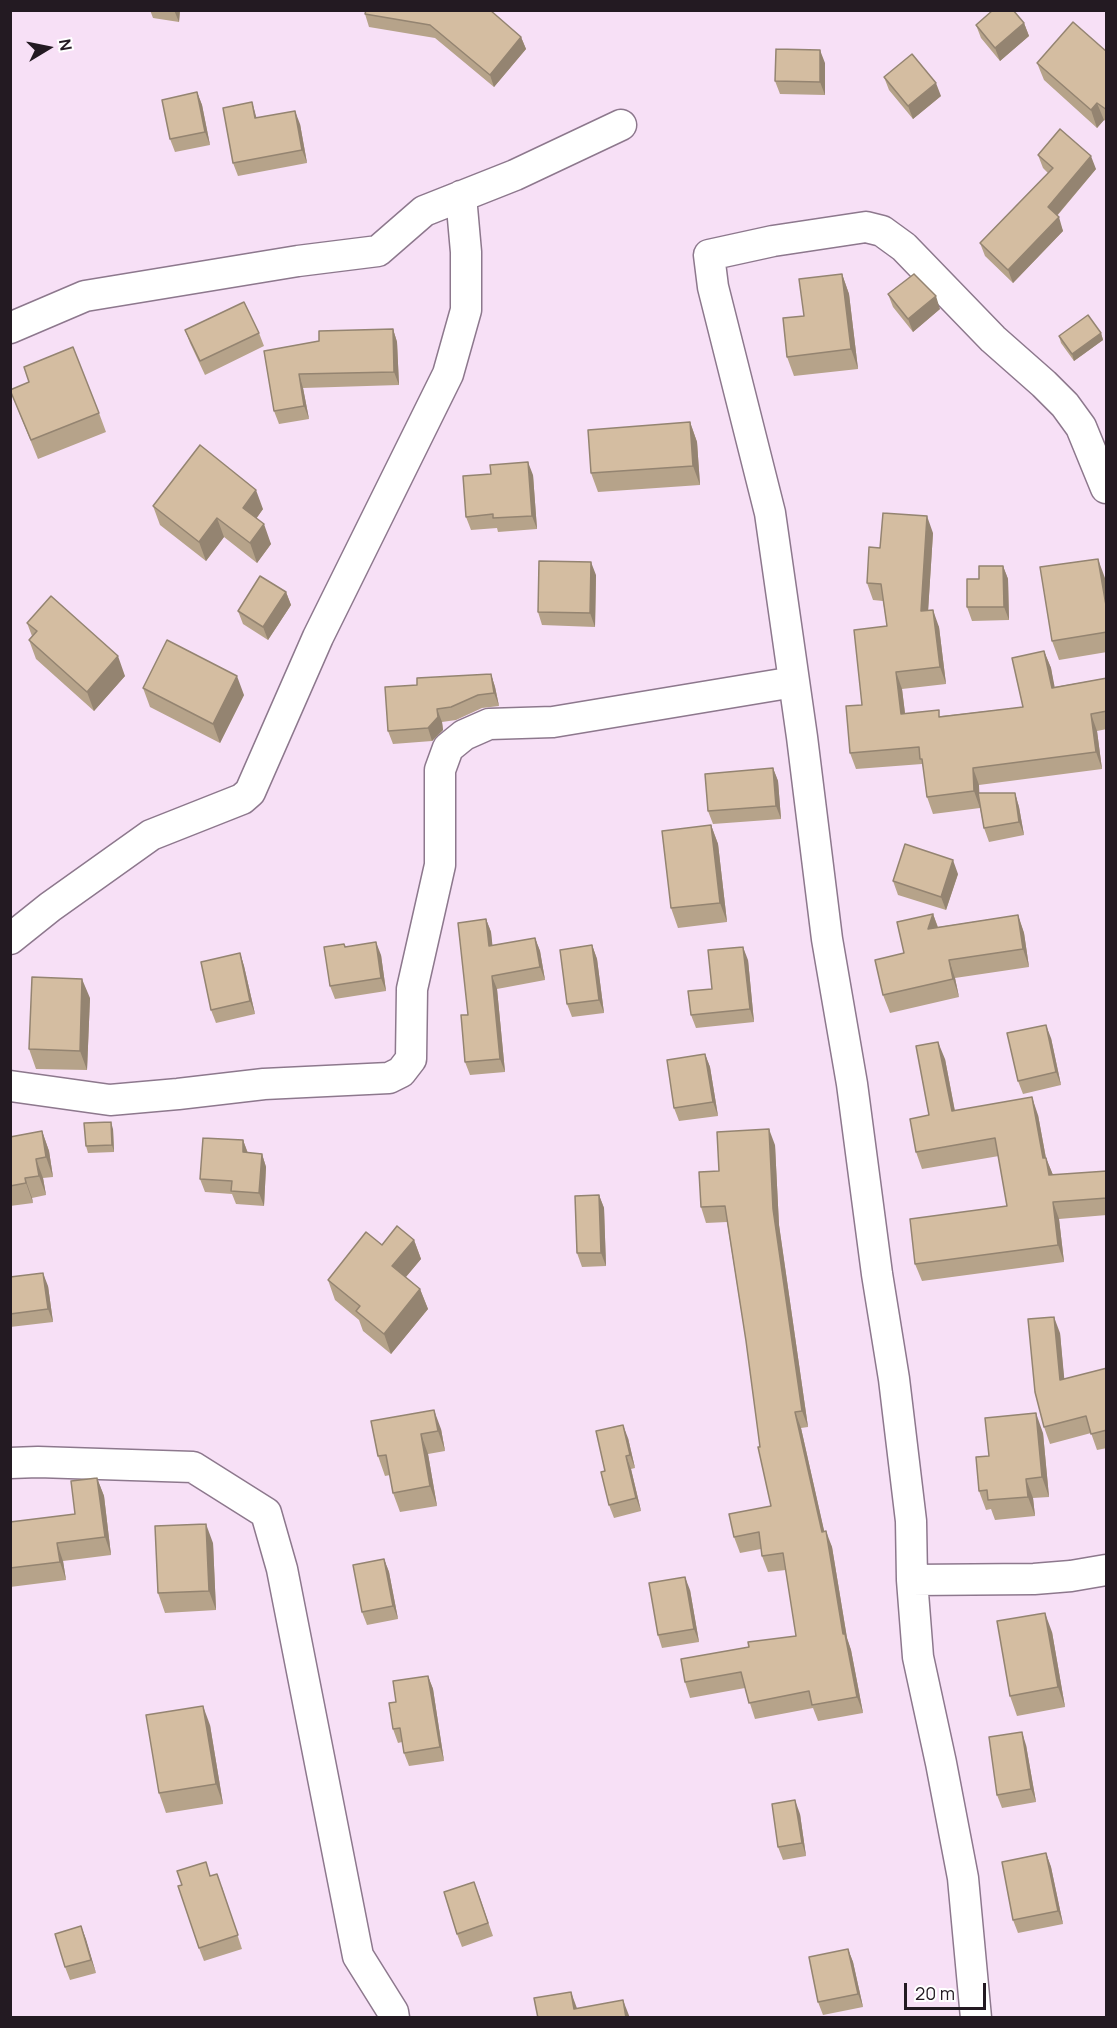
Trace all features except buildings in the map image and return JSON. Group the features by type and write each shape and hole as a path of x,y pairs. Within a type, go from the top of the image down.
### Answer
{"street":[{"path":"10,328 85,296 286,263 378,251 424,211 515,175 621,125"},
{"path":"10,939 151,835 242,799 250,792 318,637 448,374 466,310 466,252 461,196"},
{"path":"976,2018 963,1878 918,1657 912,1580 911,1521 894,1379 852,1084 827,939 770,513 716,299 709,255 773,241 866,227 882,231 904,247 993,339 1065,405 1082,428 1107,488"},
{"path":"10,1086 110,1100 264,1084 389,1077 401,1072 411,1059 412,989 440,865 440,770 448,748 464,735 489,724 553,722 794,682"},
{"path":"10,1463 192,1467 266,1513 282,1569 358,1956 393,2012 394,2018"},
{"path":"912,1580 1035,1579 1107,1570"}]}
